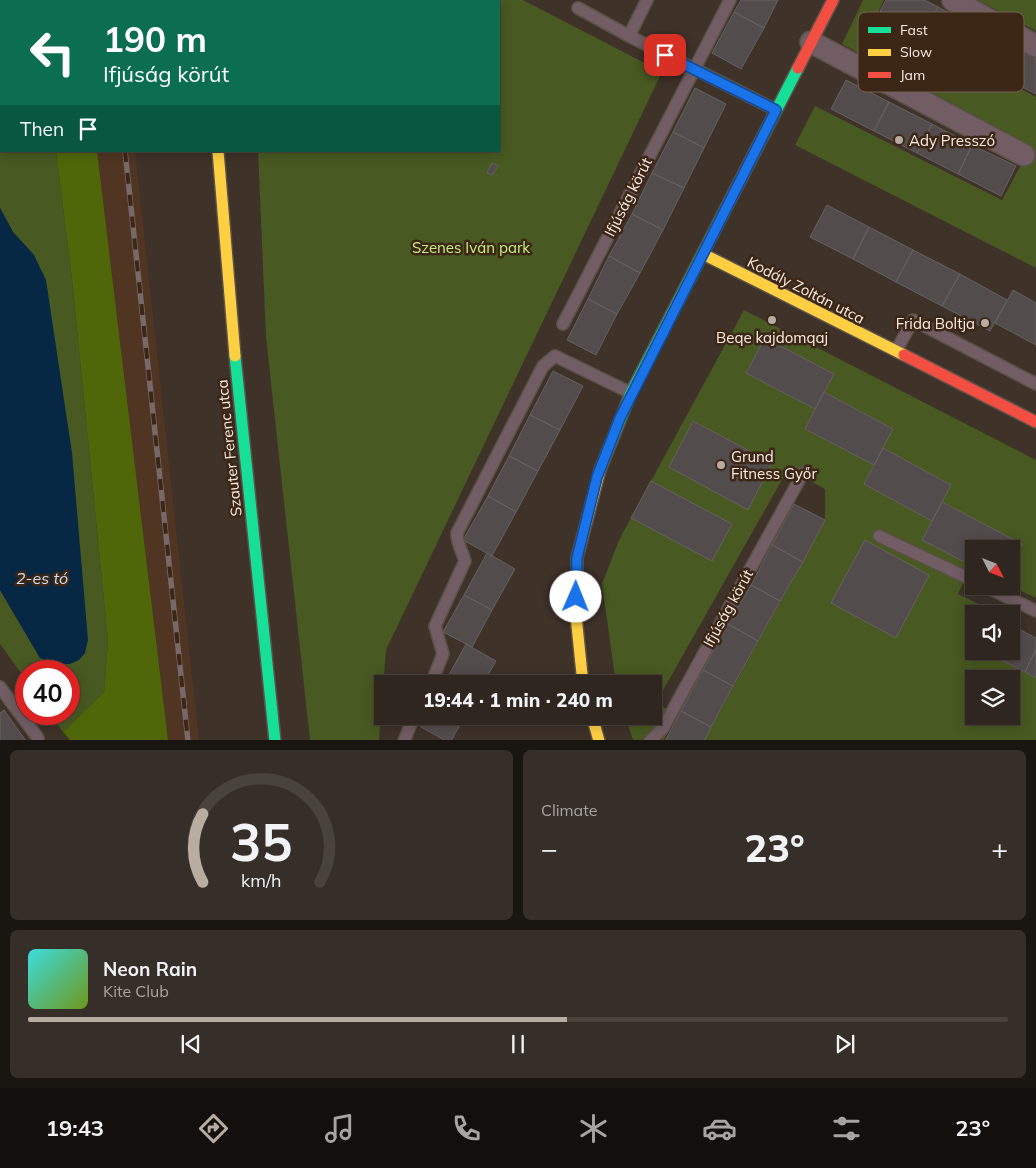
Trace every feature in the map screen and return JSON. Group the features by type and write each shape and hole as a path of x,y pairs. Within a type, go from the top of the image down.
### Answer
{"street":[{"path":"582,675 576,616 577,558 597,477 631,393 833,0"},
{"path":"953,0 975,12"},
{"path":"1024,39 1036,46"},
{"path":"811,42 858,67"},
{"path":"905,92 1024,155"},
{"name":"Szauter Ferenc utca","path":"218,152 229,302 275,740"},
{"name":"Kodály Zoltán utca","path":"703,254 1036,422"},
{"path":"595,725 599,740"}],"lane":[{"path":"629,36 647,0"},
{"name":"Ifjúság körút","path":"563,324 730,0"},
{"path":"578,8 694,70 776,110"},
{"path":"895,352 913,320 1036,384"},
{"path":"435,675 443,654 435,626 465,562 463,552 457,542 457,533 543,366 555,356 631,393"},
{"name":"Ifjúság körút","path":"650,740 663,728 803,473"},
{"path":"879,536 965,578"},
{"path":"1006,595 1035,607"},
{"path":"0,687 38,738"},
{"path":"404,740 410,725"}],"shaded area":[{"path":"97,152 135,152 199,740 168,740"}],"green space":[{"name":"Szenes Iván park","path":"500,0 523,0 662,72 386,650 384,675 374,675 374,725 380,725 379,740 310,740 266,337 258,152 500,152"},
{"path":"863,0 884,0 878,12 858,12 858,53 842,44"},
{"path":"978,0 1036,0 1036,31 1024,25 1024,12 1000,12"},
{"path":"1024,91 1036,97 1036,268 795,145 815,106 1002,200 1031,146 931,92"},
{"path":"0,152 56,152 72,279 108,641 104,692 80,715 80,660 15,660 15,665 0,644 0,590 40,658 34,255 13,232 0,208"},
{"path":"56,152 97,152 168,740 70,740 63,732 70,725 80,725 80,715 104,692 108,641 72,279"},
{"path":"744,310 1036,460 1036,598 1020,590 1020,548 1022,544 1020,540 1014,540 942,502 951,485 883,448 893,429 824,392 834,374 765,338 746,373 815,409 805,429 874,465 864,484 932,521 922,540 965,562 965,579 958,594 981,605 965,605 965,660 1001,660 1036,678 1036,740 704,740 825,520 825,489 788,469 662,692 662,675 615,675 602,584 619,540"},
{"path":"662,706 676,714 664,740 633,740 628,725 662,725"},
{"path":"58,725 70,725 63,732"}],"water":[{"name":"2-es tó","path":"0,208 13,232 34,255 46,280 72,453 88,640 85,653 79,660 45,660 40,658 0,590"}],"building":[{"path":"741,0 778,0 764,28 734,12"},
{"path":"886,0 925,0 938,7 935,12 880,11"},
{"path":"938,7 947,12 935,12"},
{"path":"734,12 764,28 741,69 712,53"},
{"path":"1024,52 1036,59 1036,94 1024,88"},
{"path":"846,80 858,86 858,92 869,92 889,102 874,131 831,109"},
{"path":"695,88 726,104 704,148 673,132"},
{"path":"889,102 932,124 917,153 874,131"},
{"path":"932,124 972,145 958,174 917,153"},
{"path":"673,132 704,148 684,188 652,173"},
{"path":"972,145 1016,166 1001,196 958,174"},
{"path":"492,163 498,166 492,175 487,173"},
{"path":"652,173 684,188 663,230 632,214"},
{"path":"827,205 869,227 853,259 810,237"},
{"path":"632,214 663,230 640,273 609,256"},
{"path":"869,227 913,250 896,282 853,259"},
{"path":"913,250 960,274 942,306 896,282"},
{"path":"609,256 640,273 617,314 588,299"},
{"path":"960,274 1007,300 990,331 942,306"},
{"path":"1013,290 1036,303 1036,345 995,323"},
{"path":"588,299 617,314 596,355 567,340"},
{"path":"765,338 834,374 815,409 746,373"},
{"path":"553,371 583,386 560,430 530,415"},
{"path":"824,392 893,429 874,465 805,429"},
{"path":"530,415 560,430 538,471 509,456"},
{"name":"Grund Fitness Győr","path":"693,421 772,463 748,510 669,467"},
{"path":"883,448 951,485 932,521 864,484"},
{"path":"509,456 538,471 516,512 488,496"},
{"path":"651,481 732,524 712,561 631,518"},
{"path":"488,496 516,512 492,556 463,540"},
{"path":"942,502 1014,540 965,540 965,562 922,540"},
{"path":"794,504 825,520 803,562 772,545"},
{"path":"865,540 929,575 896,638 831,603"},
{"path":"772,545 803,562 780,601 751,585"},
{"path":"487,553 515,569 492,610 464,595"},
{"path":"751,585 780,601 758,641 728,624"},
{"path":"464,595 492,610 472,647 443,632"},
{"path":"728,624 758,641 733,686 703,670"},
{"path":"1020,630 1036,638 1036,649 1025,672 1001,660 1020,660"},
{"path":"466,644 496,661 488,675 449,675"},
{"path":"1036,649 1036,678 1025,672"},
{"path":"703,670 733,686 711,727 681,711"},
{"path":"4,710 25,740 0,740 0,713"},
{"path":"681,711 711,727 704,740 666,740"},
{"path":"422,725 460,725 452,740 444,740 421,727"}],"railway":[{"path":"125,152 188,740"}],"traffic: fast":[{"path":"600,470 631,393 798,68"},
{"path":"235,356 275,740"}],"traffic: slow":[{"path":"218,152 235,356"},
{"path":"703,254 904,355"},
{"path":"582,675 576,616 577,558 600,470"},
{"path":"595,725 599,740"}],"traffic: jam":[{"path":"798,68 833,0"},
{"path":"904,355 1036,422"}],"place":[{"name":"Ady Presszó","path":"899,140"},
{"name":"Beqe kajdomqaj","path":"772,320"},
{"name":"Frida Boltja","path":"985,323"},
{"name":"Grund Fitness Győr","path":"721,465"}],"route":[{"path":"576,597 577,558 597,477 620,418 776,110 665,55"}]}
